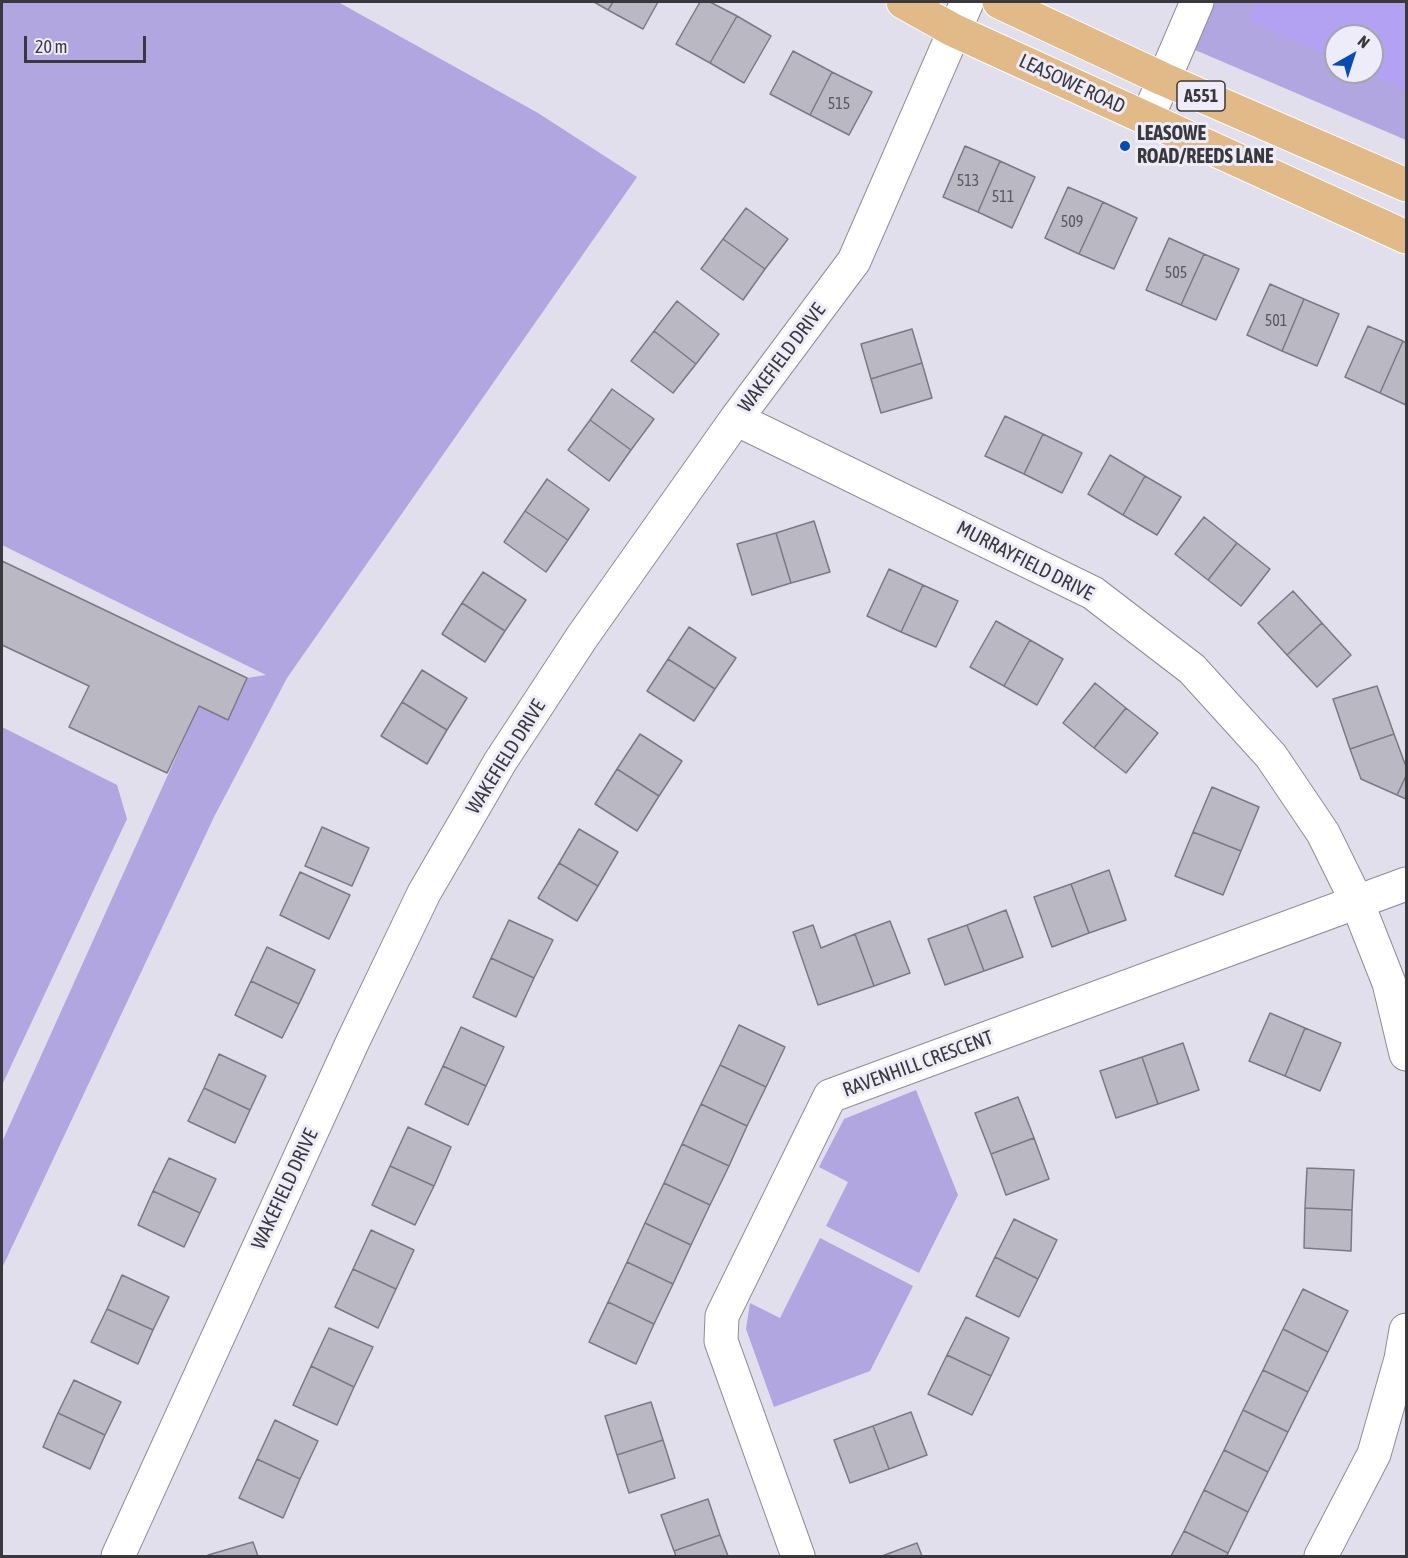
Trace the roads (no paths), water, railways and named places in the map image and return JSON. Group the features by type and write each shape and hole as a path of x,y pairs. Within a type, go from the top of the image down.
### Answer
{"main road":[{"name":"LEASOWE ROAD","path":"903,2 960,16 1147,118 1407,237"},
{"name":"A551","path":"999,2 1162,79 1407,185"}],"street":[{"path":"1147,118 1197,2"},
{"name":"WAKEFIELD DRIVE","path":"118,1557 353,1041 424,893 500,762 582,637 736,419 854,261 960,16"},
{"name":"MURRAYFIELD DRIVE","path":"736,419 1093,593 1192,669 1271,756 1323,833 1357,902 1389,983 1407,1054"},
{"name":"RAVENHILL CRESCENT","path":"798,1557 721,1341 722,1316 830,1096 1407,884"},
{"path":"1321,1557 1374,1454 1407,1330"}],"place":[{"name":"LEASOWE ROAD/REEDS LANE","path":"1125,146"}]}
